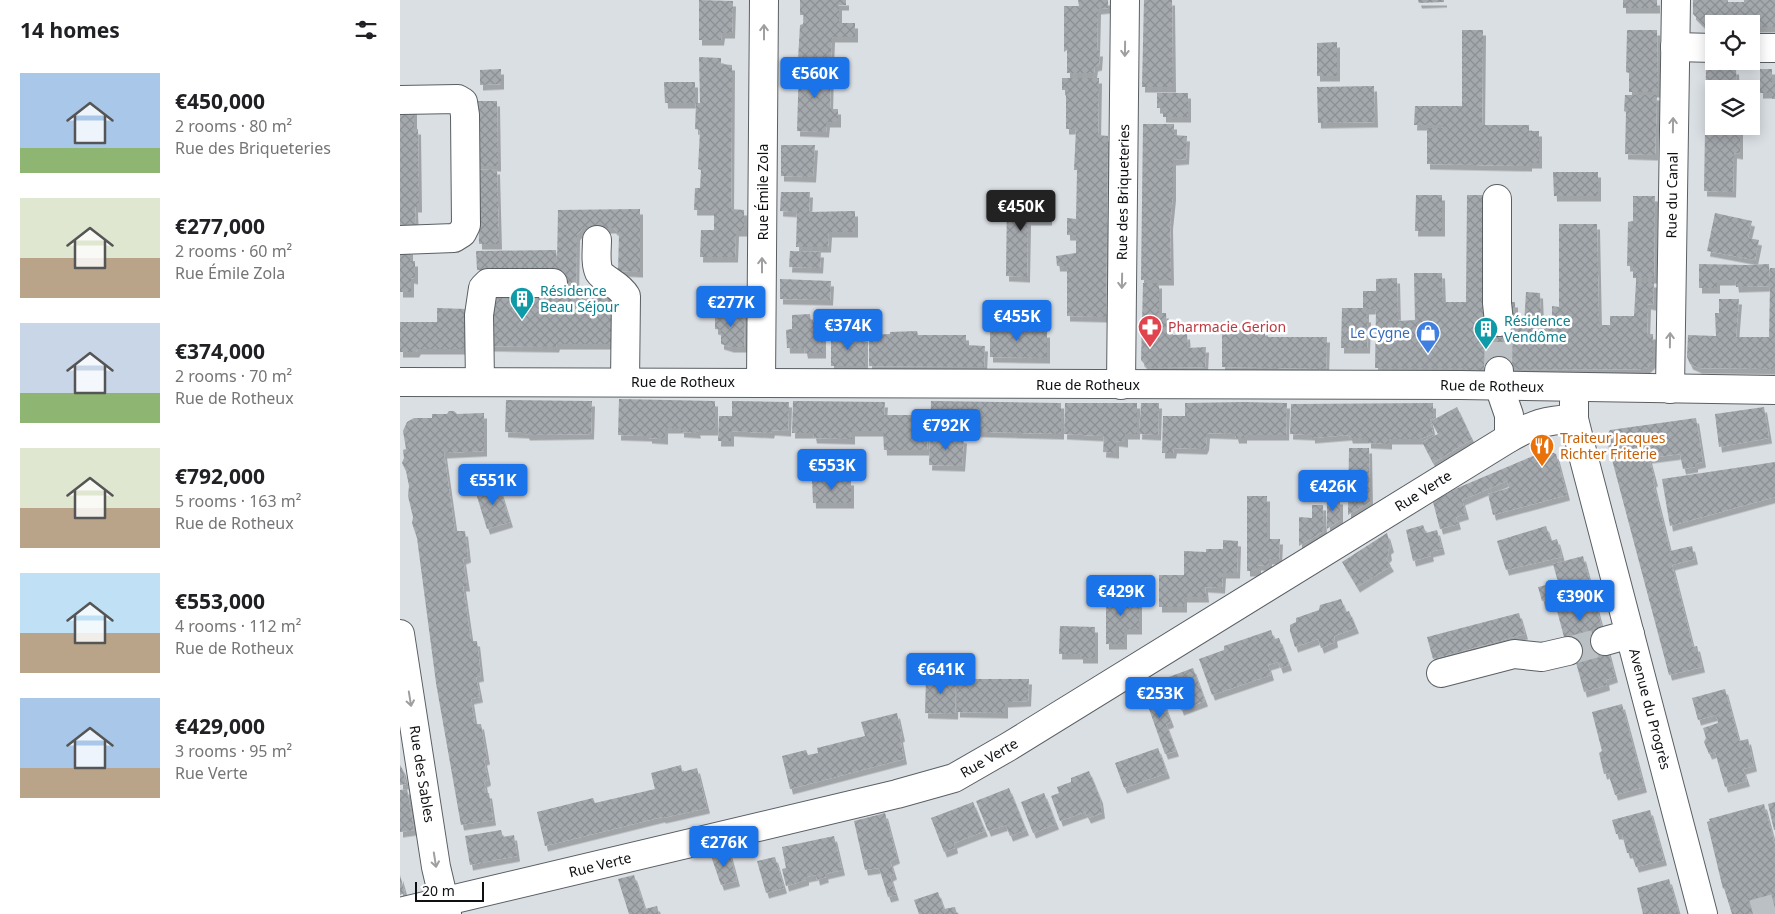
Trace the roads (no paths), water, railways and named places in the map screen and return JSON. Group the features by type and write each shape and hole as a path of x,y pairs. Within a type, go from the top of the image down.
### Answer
{"street":[{"name":"Rue Émile Zola","path":"761,383 764,0"},
{"name":"Rue des Briqueteries","path":"1121,385 1125,0"},
{"name":"Rue du Canal","path":"1670,389 1676,0"},
{"path":"1675,47 1705,48"},
{"path":"1760,48 1775,48"},
{"path":"400,100 458,99 463,102 466,116 466,225 462,234 454,238 400,240"},
{"path":"1497,199 1496,303 1499,322"},
{"path":"597,240 597,264 600,273 616,284 626,296 625,382"},
{"path":"480,382 479,315 483,288 488,283 553,283"},
{"name":"Rue de Rotheux","path":"400,382 1121,385 1498,378 1574,388 1775,390"},
{"path":"1498,378 1509,415 1508,438"},
{"name":"Avenue du Progrès","path":"1574,388 1574,419 1618,638 1703,914"},
{"name":"Rue Verte","path":"400,912 445,908 898,794 954,778 1025,737 1508,438 1530,426 1552,420 1574,419"},
{"name":"Rue des Sables","path":"400,634 436,867 445,908"},
{"path":"1441,673 1514,654 1542,657 1568,651"}],"tunnel":[{"path":"1498,370 1499,322"},
{"path":"1568,651 1605,641"},
{"path":"1753,914 1775,908"}],"place":[{"name":"Résidence Beau Séjour","path":"522,320"},
{"name":"Pharmacie Gerion","path":"1150,348"},
{"name":"Résidence Vendôme","path":"1486,350"},
{"name":"Le Cygne","path":"1428,354"},
{"name":"Traiteur Jacques Richter Friterie","path":"1542,467"}]}
